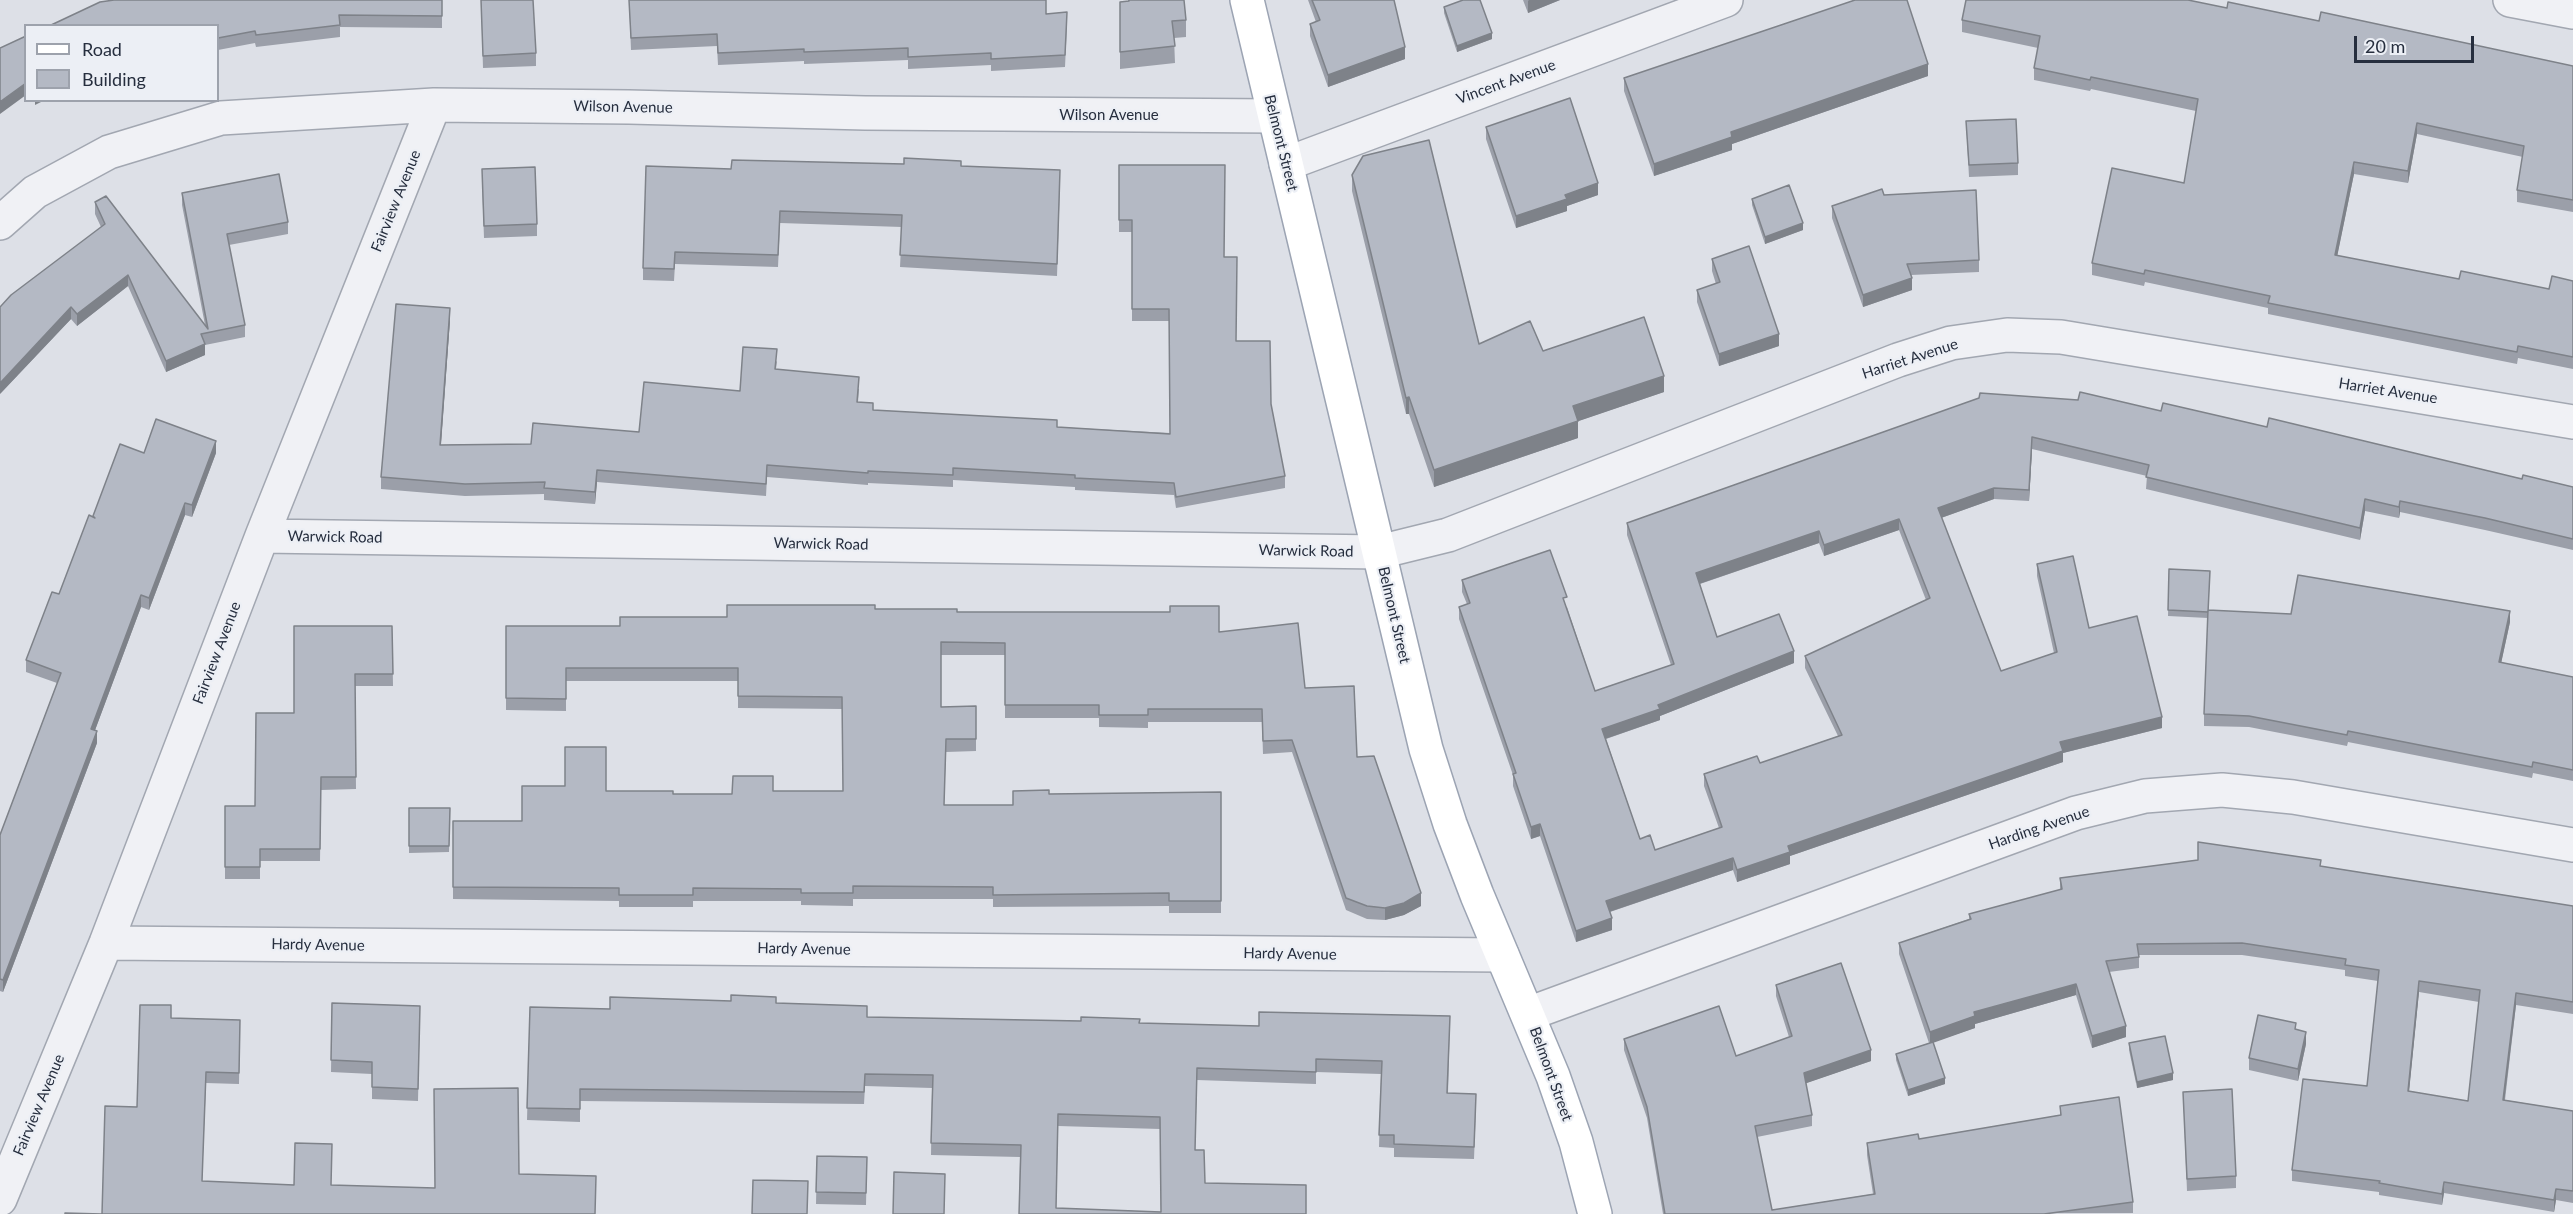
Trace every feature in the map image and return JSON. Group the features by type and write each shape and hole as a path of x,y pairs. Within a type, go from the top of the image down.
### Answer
{"main road":[{"name":"Belmont Street","path":"1247,0 1426,749 1450,824 1528,1014 1576,1142 1595,1214"}],"street":[{"name":"Vincent Avenue","path":"1286,164 1726,0"},
{"path":"2510,0 2573,12"},
{"name":"Wilson Avenue","path":"0,223 36,192 109,152 221,118 434,105 865,113 1274,116"},
{"name":"Fairview Avenue","path":"0,1199 106,943 262,537 434,105"},
{"name":"Harriet Avenue","path":"1379,552 1448,535 1898,360 1951,343 2007,335 2061,337 2573,422"},
{"name":"Warwick Road","path":"262,537 1379,552"},
{"name":"Harding Avenue","path":"1528,1014 2076,813 2145,796 2222,790 2293,797 2573,845"},
{"name":"Hardy Avenue","path":"106,943 1502,955"}],"building":[{"path":"114,0 442,0 442,16 339,15 340,25 256,35 255,31 219,38 219,24 53,24 100,2"},
{"path":"481,0 533,0 536,53 483,56"},
{"path":"629,0 1046,0 1046,14 1067,12 1065,55 991,59 991,53 908,57 908,48 718,53 717,34 631,38"},
{"path":"1184,0 1186,20 1172,21 1175,46 1120,52 1120,2"},
{"path":"1312,0 1394,0 1405,47 1328,75 1310,24 1320,20"},
{"path":"1463,0 1480,0 1492,33 1457,46 1444,7"},
{"path":"1855,0 1907,0 1928,64 1731,132 1732,137 1654,164 1624,78"},
{"path":"1966,0 2188,0 2227,8 2228,2 2319,21 2321,12 2573,66 2573,200 2517,190 2524,146 2417,123 2408,171 2354,162 2335,255 2459,279 2461,271 2549,289 2552,276 2573,281 2573,357 2518,346 2517,352 2268,303 2270,296 2145,270 2144,274 2092,263 2112,168 2184,183 2198,99 2034,68 2040,36 1962,20"},
{"path":"24,37 24,84 0,102 0,48"},
{"path":"1570,98 1598,183 1565,195 1567,199 1516,216 1486,127"},
{"path":"2016,119 2018,163 1969,165 1966,121"},
{"path":"1429,140 1479,344 1530,321 1543,351 1644,317 1664,376 1573,406 1578,421 1434,470 1409,397 1406,398 1352,175 1363,156"},
{"path":"904,158 961,161 961,166 1060,170 1057,264 900,255 902,215 780,211 778,255 675,252 674,269 643,268 646,166 731,169 732,160 904,164"},
{"path":"1119,165 1225,165 1224,257 1237,257 1236,341 1270,341 1271,404 1285,476 1176,497 1174,483 953,468 953,475 868,471 868,473 767,465 766,484 597,470 595,492 544,488 545,482 465,484 381,477 396,304 450,308 440,445 531,444 533,423 639,432 644,382 740,391 743,347 777,349 775,369 859,377 857,402 873,403 873,410 1057,420 1057,427 1170,434 1169,309 1132,309 1132,220 1119,220"},
{"path":"535,167 537,224 484,226 482,169"},
{"path":"279,174 288,222 227,234 245,325 201,334 205,344 166,361 128,275 77,314 71,307 0,383 0,307 11,295 105,224 95,202 106,196 208,329 182,193"},
{"path":"1789,185 1803,223 1765,237 1752,199"},
{"path":"1882,189 1884,195 1976,190 1979,260 1907,264 1912,278 1863,295 1832,206"},
{"path":"1749,246 1779,334 1719,354 1697,290 1720,282 1712,259"},
{"path":"2080,392 2161,411 2163,403 2267,427 2269,418 2522,479 2523,475 2573,487 2573,539 2400,501 2399,507 2365,499 2360,528 2146,477 2149,465 2032,437 2029,490 1994,488 1938,508 2001,671 2057,652 2037,564 2073,556 2089,628 2137,616 2162,717 2060,742 2063,751 1788,846 1790,852 1737,870 1733,858 1606,901 1612,918 1576,931 1540,824 1531,827 1513,774 1516,773 1459,607 1470,603 1462,580 1550,550 1567,597 1563,598 1595,691 1674,664 1627,523 1979,398 1980,393 2078,400","holes":["1899,519 1930,598 1805,656 1842,735 1760,763 1757,756 1704,774 1722,827 1655,850 1650,835 1640,839 1602,729 1660,709 1658,705 1794,651 1779,614 1717,637 1696,573 1819,531 1824,545"]},
{"path":"156,419 216,441 192,505 185,503 149,598 141,595 91,729 97,731 3,980 0,979 0,835 61,673 26,660 52,592 59,594 89,515 95,518 93,516 120,444 144,453"},
{"path":"2169,569 2210,571 2208,612 2168,610"},
{"path":"2298,575 2510,611 2499,662 2573,677 2573,770 2533,762 2532,767 2348,731 2347,735 2249,716 2204,714 2208,610 2291,614"},
{"path":"727,605 875,605 875,609 957,609 957,612 1170,612 1170,606 1219,606 1219,632 1298,623 1305,688 1354,686 1357,757 1374,756 1421,893 1404,903 1385,908 1367,906 1346,898 1292,740 1263,741 1262,709 1148,709 1148,715 1099,715 1099,705 1005,705 1005,643 941,642 941,707 976,706 976,739 946,739 944,805 1013,805 1013,791 1049,790 1049,794 1221,792 1221,901 1169,901 1169,893 993,895 993,887 853,886 853,893 801,893 801,889 693,888 693,895 619,895 619,888 453,887 453,821 522,821 522,786 565,786 565,747 606,747 606,791 732,794 733,776 773,776 773,791 843,791 842,697 738,696 738,668 566,668 566,699 506,698 506,626 620,626 620,617 727,617"},
{"path":"294,626 392,626 393,674 355,674 356,777 321,777 320,849 260,849 260,867 225,867 225,806 255,806 256,713 294,713"},
{"path":"409,808 450,808 449,846 409,846"},
{"path":"2198,842 2321,860 2320,866 2573,906 2573,1002 2516,993 2503,1100 2573,1111 2573,1191 2556,1189 2554,1200 2444,1182 2442,1194 2379,1183 2380,1181 2292,1170 2303,1079 2367,1086 2379,970 2345,965 2346,959 2242,943 2137,944 2139,957 2106,961 2126,1026 2092,1036 2076,984 1974,1012 1975,1016 1930,1032 1899,943 1971,919 1969,914 2062,889 2060,878 2198,860","holes":["2419,981 2480,990 2468,1101 2408,1091"]},
{"path":"1841,963 1871,1050 1804,1073 1812,1115 1755,1126 1772,1210 1875,1194 1867,1143 1918,1134 1919,1139 2061,1115 2060,1106 2119,1097 2133,1202 2044,1214 1665,1214 1647,1107 1624,1039 1719,1006 1736,1056 1792,1036 1776,985"},
{"path":"731,995 776,997 776,1003 867,1006 867,1017 1081,1021 1081,1017 1140,1019 1139,1023 1259,1026 1259,1012 1450,1016 1447,1093 1476,1094 1474,1147 1394,1144 1394,1135 1379,1135 1382,1061 1316,1059 1316,1072 1197,1068 1195,1150 1204,1150 1205,1183 1306,1185 1306,1214 1019,1214 1021,1145 931,1143 933,1075 865,1074 864,1092 580,1089 580,1109 527,1108 530,1007 610,1009 610,997 731,1001","holes":["1058,1114 1160,1117 1161,1212 1056,1208"]},
{"path":"332,1003 420,1006 418,1089 372,1087 372,1062 331,1060"},
{"path":"140,1005 171,1005 171,1018 240,1020 239,1073 206,1072 202,1181 294,1185 295,1143 332,1144 331,1185 435,1188 434,1089 518,1088 519,1174 596,1176 595,1214 102,1214 105,1106 137,1107"},
{"path":"2258,1015 2296,1023 2295,1029 2306,1032 2298,1069 2249,1058"},
{"path":"2165,1036 2173,1073 2137,1082 2129,1043"},
{"path":"1933,1042 1945,1078 1908,1090 1896,1054"},
{"path":"2232,1089 2236,1176 2187,1179 2183,1092"},
{"path":"817,1156 867,1157 866,1193 816,1192"},
{"path":"894,1172 945,1174 944,1214 893,1214"},
{"path":"753,1180 808,1181 807,1214 752,1214"}]}
